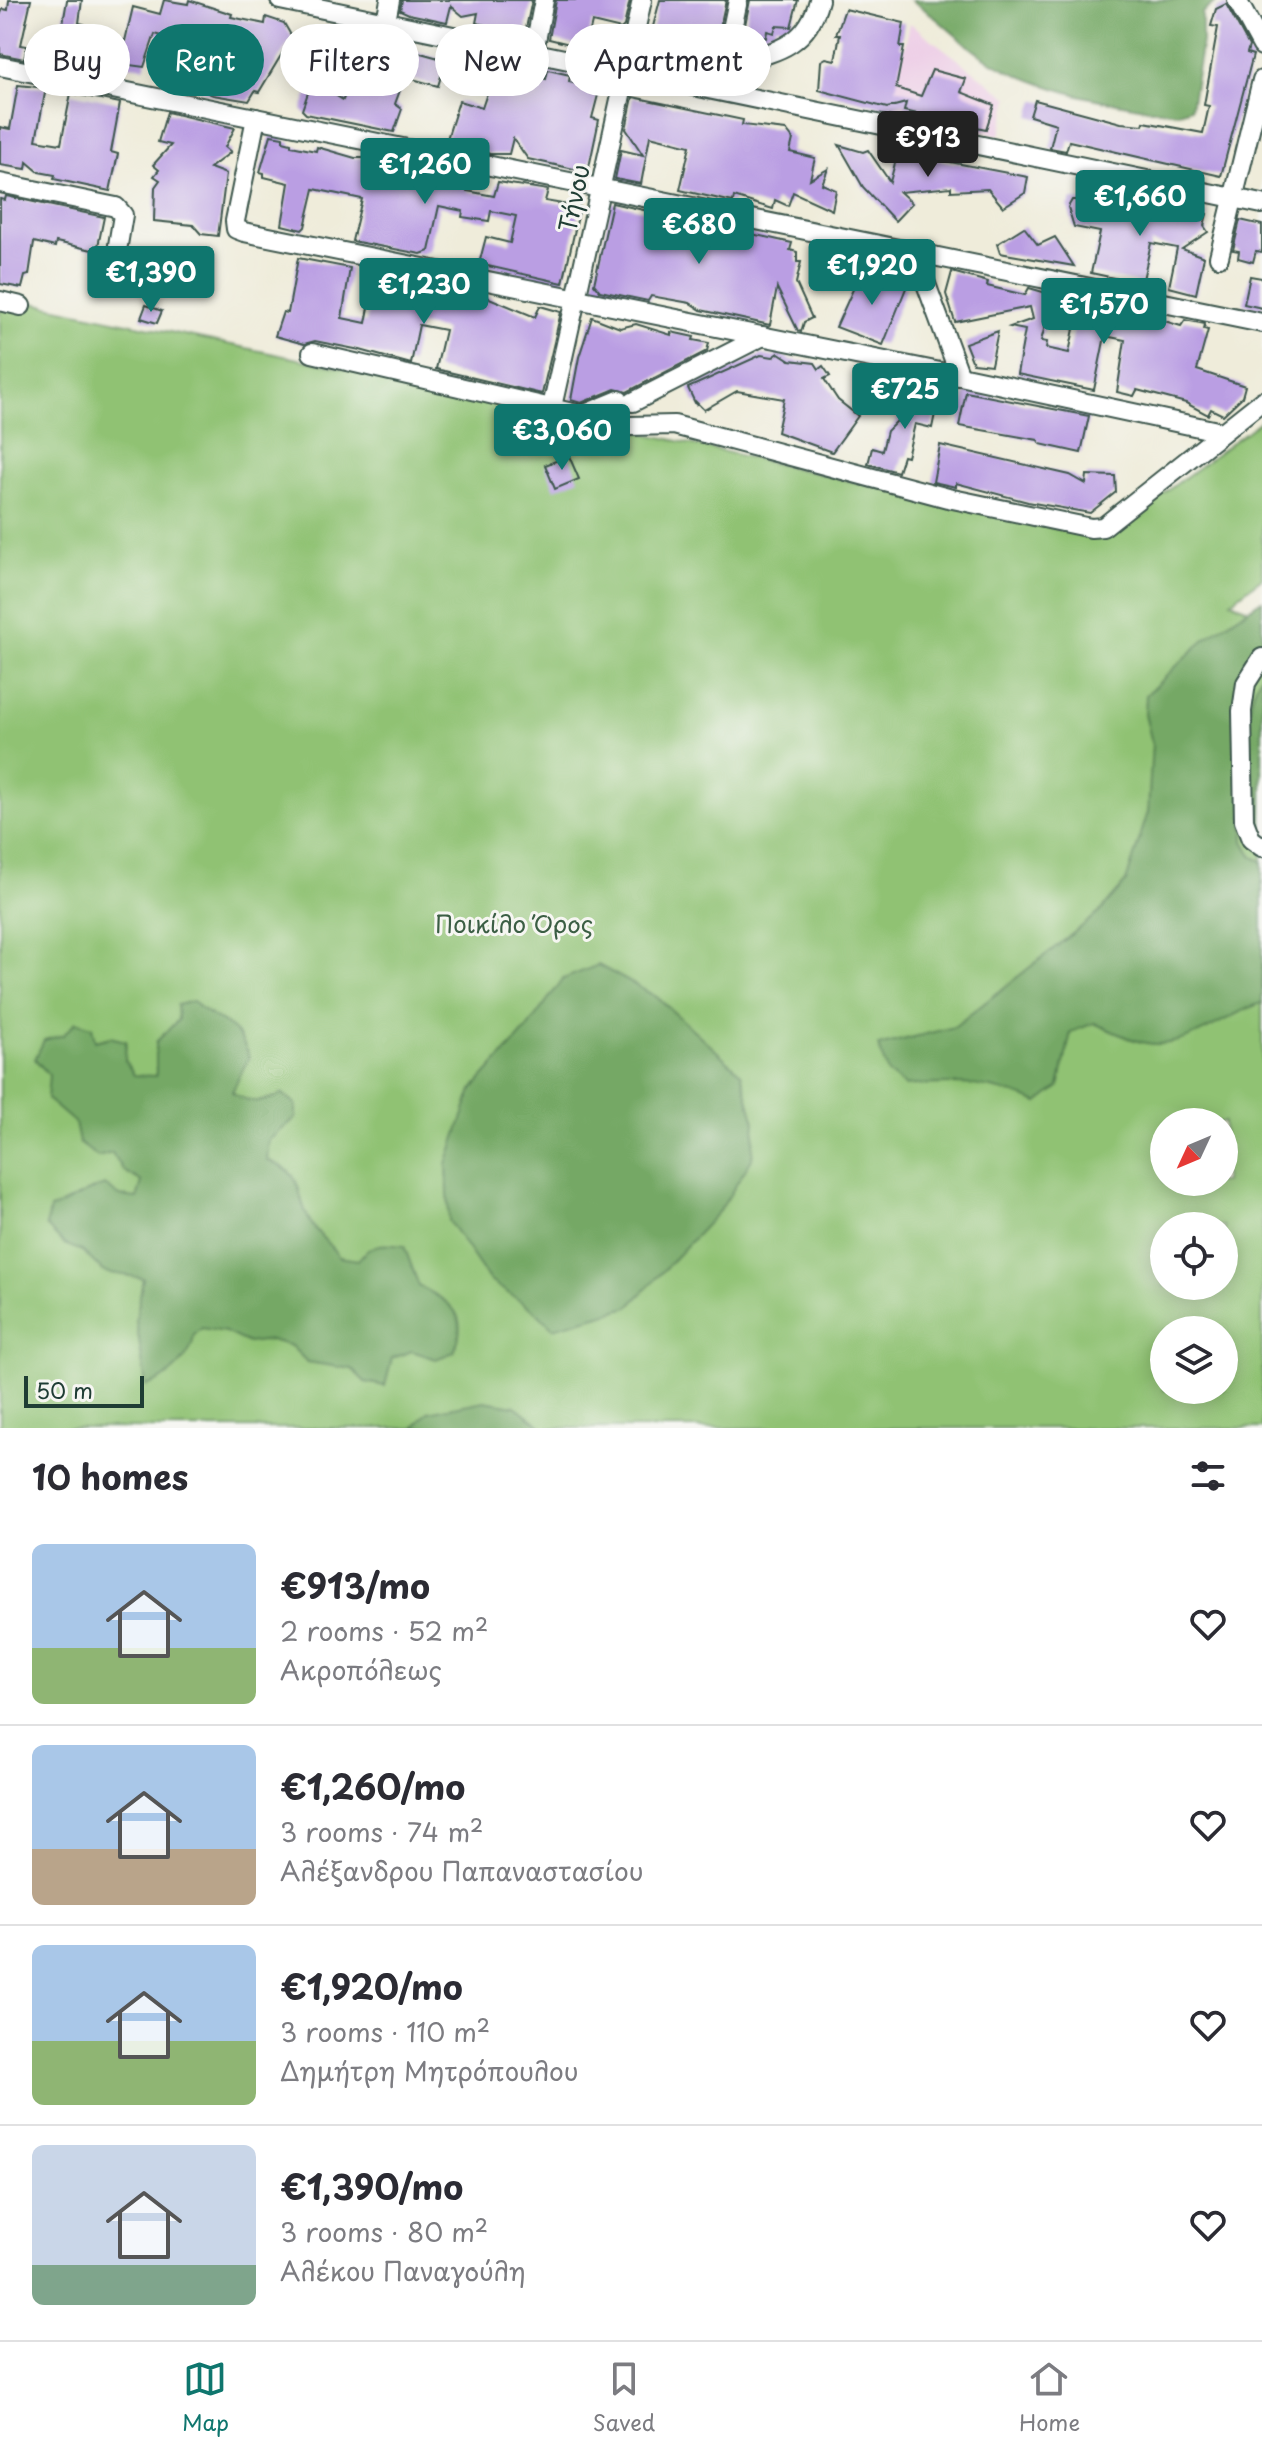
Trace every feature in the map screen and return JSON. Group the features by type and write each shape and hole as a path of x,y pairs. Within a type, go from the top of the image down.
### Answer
{"street":[{"path":"280,0 435,31"},
{"path":"386,21 390,0"},
{"path":"539,24 544,0"},
{"name":"Τήνου","path":"637,24 642,0"},
{"path":"733,24 738,0"},
{"path":"771,52 782,49 808,29 819,0"},
{"path":"1237,0 1262,46"},
{"path":"0,66 1262,323"},
{"path":"1219,257 1236,199 1262,80"},
{"name":"Τήνου","path":"552,407 621,96"},
{"path":"749,96 1262,204"},
{"path":"256,118 236,229 1222,432"},
{"path":"0,183 116,207 123,215 118,245"},
{"path":"915,254 960,376"},
{"path":"0,301 21,306"},
{"path":"585,414 626,401 763,336"},
{"path":"312,353 425,382 585,414 629,426 674,425 948,498 1091,528 1103,527 1262,401"},
{"path":"1262,658 1246,683 1242,711 1244,821 1251,839 1262,847"}],"shaded area":[{"path":"910,23 1009,98 1000,135 890,113"}],"green space":[{"path":"911,0 1218,0 1202,13 1202,42 1191,108 1177,113 1078,95 1029,80 984,57"},
{"name":"Ποικίλο Όρος","path":"0,296 583,419 1092,537 1116,529 1262,420 1262,578 1231,601 1262,616 1262,1428 0,1428"},
{"path":"1262,600 1262,652 1241,684 1244,841 1253,857 1262,861 1262,1003 1176,1042 1161,1044 1133,1040 1094,1023 1071,1032 1059,1087 1038,1103 989,1087 941,1084 905,1086 888,1073 878,1046 954,1027 1100,912 1126,882 1148,812 1152,743 1145,714 1146,695 1207,637"},
{"path":"1262,674 1262,842 1254,837 1247,731 1254,690"},
{"path":"598,965 657,997 741,1073 755,1122 752,1159 721,1209 629,1307 553,1328 534,1310 490,1281 449,1221 447,1164 472,1090 525,1031 563,979"},
{"path":"193,1001 232,1029 244,1044 249,1057 232,1092 257,1101 282,1094 296,1104 296,1118 269,1140 267,1160 294,1178 305,1212 314,1227 339,1257 358,1260 378,1245 404,1246 419,1286 449,1304 459,1319 454,1352 436,1359 412,1351 392,1358 385,1386 365,1382 352,1369 307,1362 291,1346 270,1340 248,1343 225,1332 202,1328 194,1335 189,1352 178,1367 146,1386 136,1320 143,1278 104,1272 82,1251 64,1244 46,1226 50,1209 90,1190 105,1185 120,1196 137,1198 142,1182 124,1171 112,1153 98,1157 79,1143 75,1123 47,1099 49,1075 35,1059 44,1040 63,1035 76,1022 92,1027 95,1041 110,1037 126,1041 125,1060 134,1075 156,1076 156,1042 178,1020 177,1005"},
{"path":"484,1401 515,1406 544,1428 414,1428 428,1412"}],"building":[{"path":"9,0 31,0 21,45 24,46 24,59 0,54 0,15 3,9 8,10"},
{"path":"67,0 82,0 79,23 84,24 63,24"},
{"path":"164,0 188,4 189,0 232,14 231,17 265,24 266,17 284,23 280,24 280,57 264,84 264,24 146,24 144,67 130,65 129,24 133,7 160,14"},
{"path":"402,0 532,0 527,24 476,23 478,13 463,16 451,6 447,22 400,10"},
{"path":"556,0 630,0 624,24 565,24 565,43 549,39"},
{"path":"660,0 726,0 721,24 654,24"},
{"path":"750,0 798,0 791,27 776,26 774,33 771,32 771,24 745,24"},
{"path":"1226,4 1249,46 1247,53 1253,55 1221,176 1069,141 1066,151 1050,148 1056,124 1030,116 1035,100 1121,123 1143,125 1144,122 1203,133 1209,106 1204,105 1218,27 1211,26 1216,9"},
{"path":"845,9 904,23 900,47 904,47 896,88 921,96 932,70 966,79 961,92 994,105 986,129 904,111 906,103 887,108 819,90 821,61 826,58 835,60 840,35 836,35"},
{"path":"419,53 435,57 435,85 419,81"},
{"path":"549,70 565,74 565,96 598,96 592,118 599,120 588,172 528,159 513,138 509,154 490,154 447,139 459,101 482,108 486,96 549,96"},
{"path":"18,85 24,86 24,96 44,96 36,140 61,144 70,96 120,103 111,152 118,154 110,191 54,179 55,175 39,172 27,162 26,169 0,165 0,127 10,129"},
{"path":"219,96 252,96 249,101"},
{"path":"307,96 337,96 343,100 345,96 398,96 395,104 402,109 394,132 306,114 302,110"},
{"path":"633,97 743,120 742,125 786,130 793,139 790,152 815,158 810,179 828,169 822,184 836,190 832,210 793,192 788,206 775,200 773,209 734,197 733,202 680,190 690,146 650,136 641,184 615,179 621,150 643,155 626,129"},
{"path":"167,112 235,128 225,147 231,152 210,168 226,174 218,236 201,234 193,225 154,221 155,187 160,180 154,176 159,170 153,165 171,145 158,142"},
{"path":"271,135 283,137 283,141 291,143 291,146 316,151 317,147 355,158 370,158 371,155 471,176 467,191 494,196 498,182 548,190 545,201 580,207 563,283 479,264 486,237 510,243 516,216 491,211 489,221 462,217 463,211 439,206 429,251 421,254 352,241 362,199 314,189 305,227 302,230 282,225 289,183 264,177 264,173 260,172"},
{"path":"839,145 863,152 868,150 890,182 898,152 1028,177 1025,193 1003,207 988,189 951,191 951,187 900,192 912,203 895,221 863,187"},
{"path":"1087,192 1167,212 1168,208 1207,214 1204,226 1208,232 1182,249 1204,257 1196,294 1169,287 1177,248 1151,243 1142,284 1091,273 1100,232 1074,227 1068,207 1072,200 1086,200"},
{"path":"6,196 104,217 97,251 56,242 55,247 34,242 29,275 25,276 22,288 0,284 0,199 5,200"},
{"path":"612,203 792,243 790,250 797,252 797,262 801,262 796,283 812,318 804,322 801,332 798,331 777,288 770,325 701,310 690,303 651,296 648,301 600,291 594,284"},
{"path":"1240,220 1262,225 1262,252 1256,251 1253,262 1238,258 1239,251 1233,250"},
{"path":"1024,227 1038,245 1055,237 1074,266 1000,253 997,244"},
{"path":"298,258 350,268 342,318 366,323 376,272 427,287 470,290 535,317 540,306 561,312 542,394 436,369 445,330 419,325 411,364 360,350 315,341 304,344 275,336 283,312 288,313"},
{"path":"867,270 885,279 887,274 900,279 898,284 906,288 883,345 836,327 859,276 863,278"},
{"path":"952,272 988,282 987,286 1025,295 1029,288 1050,294 1054,302 1051,303 1041,341 1047,342 1046,348 1069,353 1074,329 1070,328 1077,300 1119,310 1119,307 1181,326 1185,320 1205,324 1204,329 1208,330 1197,370 1245,386 1242,397 1223,415 1211,409 1208,415 1186,403 1137,390 1134,396 1117,392 1125,340 1105,336 1094,390 1017,374 1025,330 1010,327 1033,319 1030,307 955,322 946,294"},
{"path":"1250,276 1262,278 1262,308 1244,304"},
{"path":"146,305 162,311 157,323 141,318"},
{"path":"592,317 620,328 636,324 671,335 671,332 694,337 693,340 709,343 707,351 627,392 615,389 581,403 571,400 579,357"},
{"path":"998,331 991,365 973,363 965,343"},
{"path":"779,353 790,360 815,363 819,369 823,366 830,376 824,379 838,400 858,416 832,452 777,432 784,399 737,391 704,410 696,402 696,405 688,388 761,355 773,357"},
{"path":"922,387 940,390 932,428 915,424 907,457 903,456 898,472 868,464 872,448 882,451 887,431 899,415 909,406 918,408"},
{"path":"966,392 1089,416 1081,453 1040,444 1038,440 959,426"},
{"path":"940,445 1070,475 1086,484 1087,475 1115,476 1116,492 1090,513 1028,502 956,483 956,487 933,482"},
{"path":"569,456 579,479 555,489 545,465"}]}
